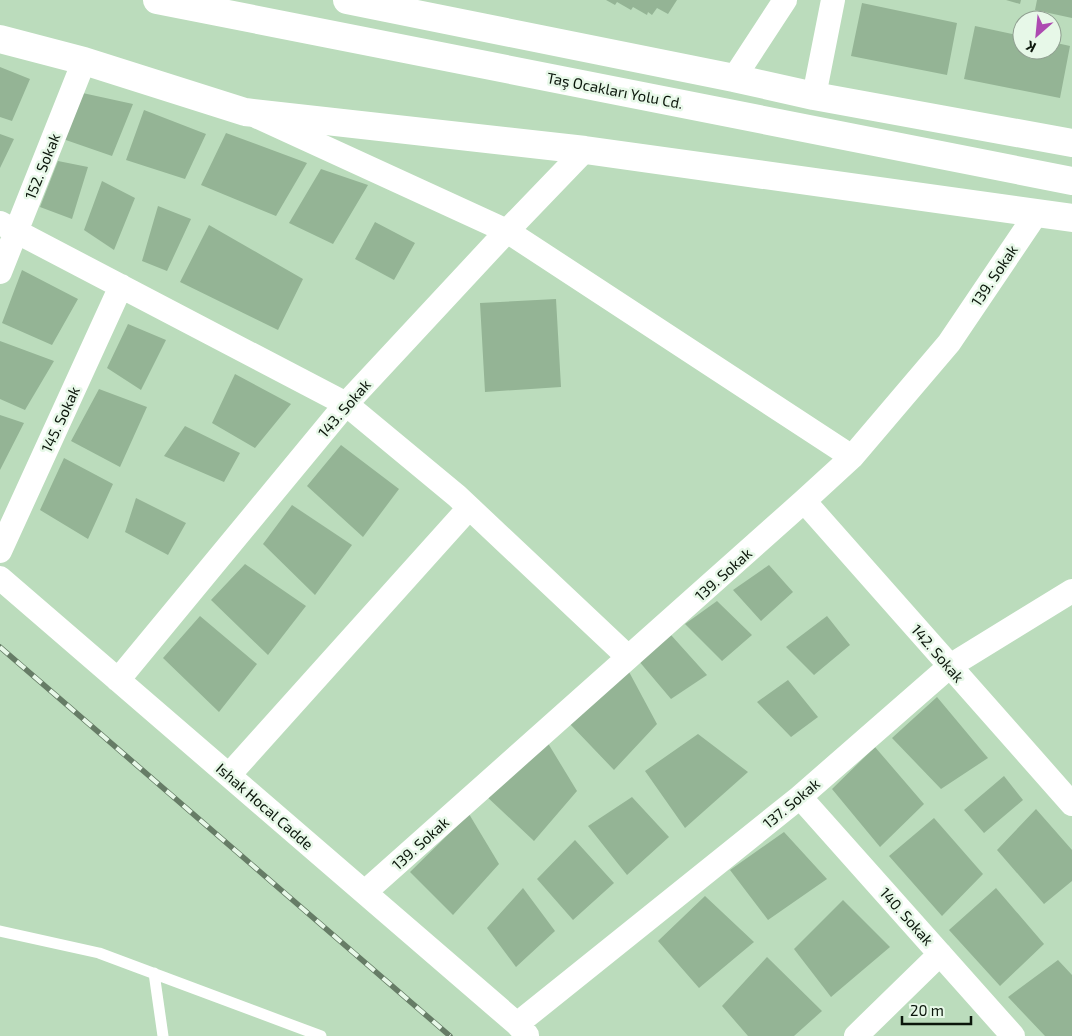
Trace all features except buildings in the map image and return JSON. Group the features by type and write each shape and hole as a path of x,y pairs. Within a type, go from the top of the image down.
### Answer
{"main road":[{"name":"Taş Ocakları Yolu Cd.","path":"157,0 1072,181"},
{"path":"347,0 416,7 814,96 1072,143"},
{"path":"0,39 84,61 245,112 585,150 1072,218"}],"street":[{"path":"734,78 785,0"},
{"path":"814,96 833,0"},
{"name":"152. Sokak","path":"0,272 8,227 84,61"},
{"path":"245,112 507,231 852,457"},
{"name":"143. Sokak","path":"118,680 346,404 585,150"},
{"name":"139. Sokak","path":"364,892 852,457 949,343 1036,214"},
{"path":"8,227 346,404 457,496 628,657"},
{"name":"145. Sokak","path":"0,551 121,286"},
{"name":"142. Sokak","path":"804,501 1072,804"},
{"path":"229,775 469,508"},
{"name":"Ishak Hocal Cadde","path":"0,578 523,1030"},
{"name":"137. Sokak","path":"523,1030 800,797 950,666 1072,591"},
{"name":"140. Sokak","path":"800,797 1014,1036"},
{"path":"856,1036 940,954"}],"lane":[{"path":"0,931 99,953 321,1036"},
{"path":"154,973 163,1036"}],"railway":[{"path":"0,647 450,1036"}]}
